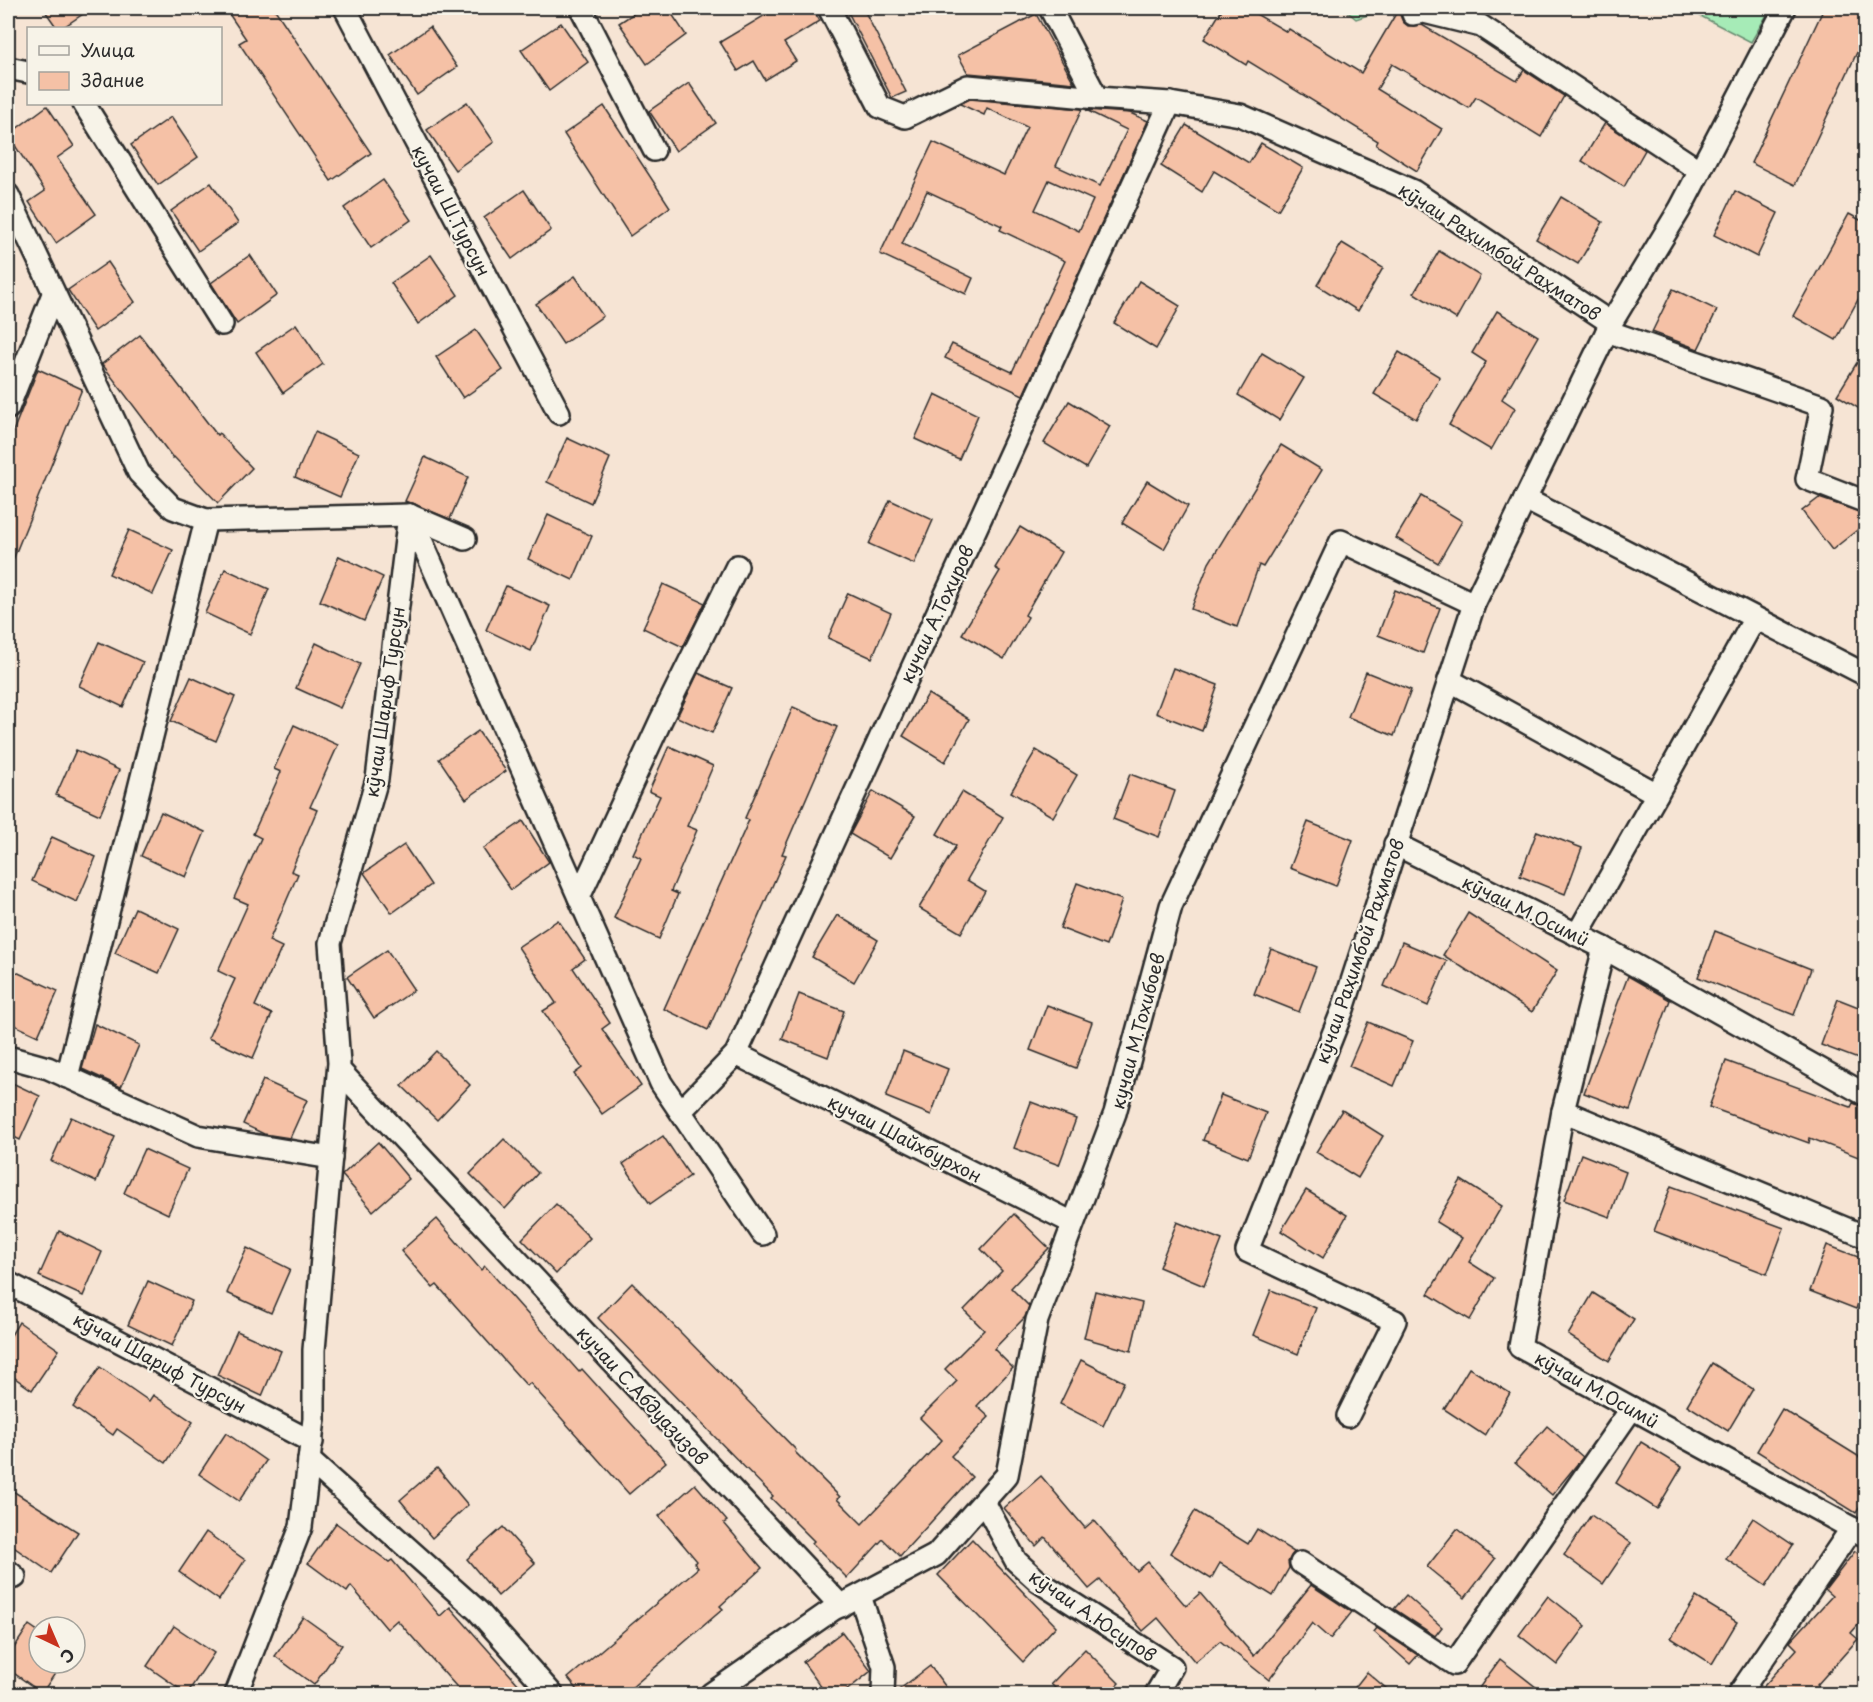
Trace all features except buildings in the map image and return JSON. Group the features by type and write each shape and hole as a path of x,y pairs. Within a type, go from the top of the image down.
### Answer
{"street":[{"name":"кучаи Ш.Турсун","path":"345,8 559,413"},
{"path":"581,8 654,150"},
{"name":"кӯчаи Раҳимбой Раҳматов","path":"829,8 880,107 905,117 968,87 1170,103 1240,115 1413,190 1609,327 1822,406 1807,479 1866,502"},
{"path":"1050,8 1097,98"},
{"name":"кӯчаи Раҳимбой Раҳматов","path":"1348,1416 1395,1321 1247,1251 1343,1009 1474,604 1609,327 1680,209 1785,8"},
{"path":"1413,14 1424,12 1481,26 1700,171"},
{"path":"8,68 27,72"},
{"name":"кучаи А.Тохиров","path":"681,1112 736,1054 1170,103"},
{"path":"85,105 222,324"},
{"path":"8,195 139,473 173,508 206,520 409,515 465,538"},
{"path":"8,408 53,294"},
{"path":"1525,499 1866,675"},
{"path":"409,515 661,1083 763,1234"},
{"name":"кӯчаи Шариф Турсун","path":"236,1695 302,1527 314,1419 314,1350 339,1070 330,943 377,779 409,515"},
{"path":"67,1077 206,520"},
{"name":"кучаи М.Тохибоев","path":"841,1606 936,1555 1007,1475 1037,1320 1115,1113 1171,906 1341,541 1474,604"},
{"path":"579,897 656,730 737,567"},
{"path":"1577,935 1755,618"},
{"path":"1449,680 1657,794"},
{"name":"кӯчаи М.Осимӣ","path":"1395,844 1604,948 1563,1111 1520,1347 1859,1532 1739,1695"},
{"path":"1604,948 1866,1095"},
{"name":"кучаи Шайхбурхон","path":"736,1054 1073,1223"},
{"path":"8,1058 48,1068 198,1136 331,1158"},
{"name":"кучаи С.Абдуазизов","path":"339,1070 841,1606"},
{"path":"1563,1111 1866,1237"},
{"name":"кӯчаи Шариф Турсун","path":"8,1283 311,1451"},
{"path":"1301,1563 1454,1664 1632,1408"},
{"path":"311,1451 478,1611 552,1695"},
{"name":"кӯчаи А.Юсупов","path":"984,1502 1016,1560 1038,1581 1172,1667 1156,1695"},
{"path":"860,1596 884,1667 883,1695"},
{"path":"711,1695 841,1606"}],"green space":[{"path":"1343,8 1389,8 1356,19"},
{"path":"1685,8 1771,8 1751,42"}]}
